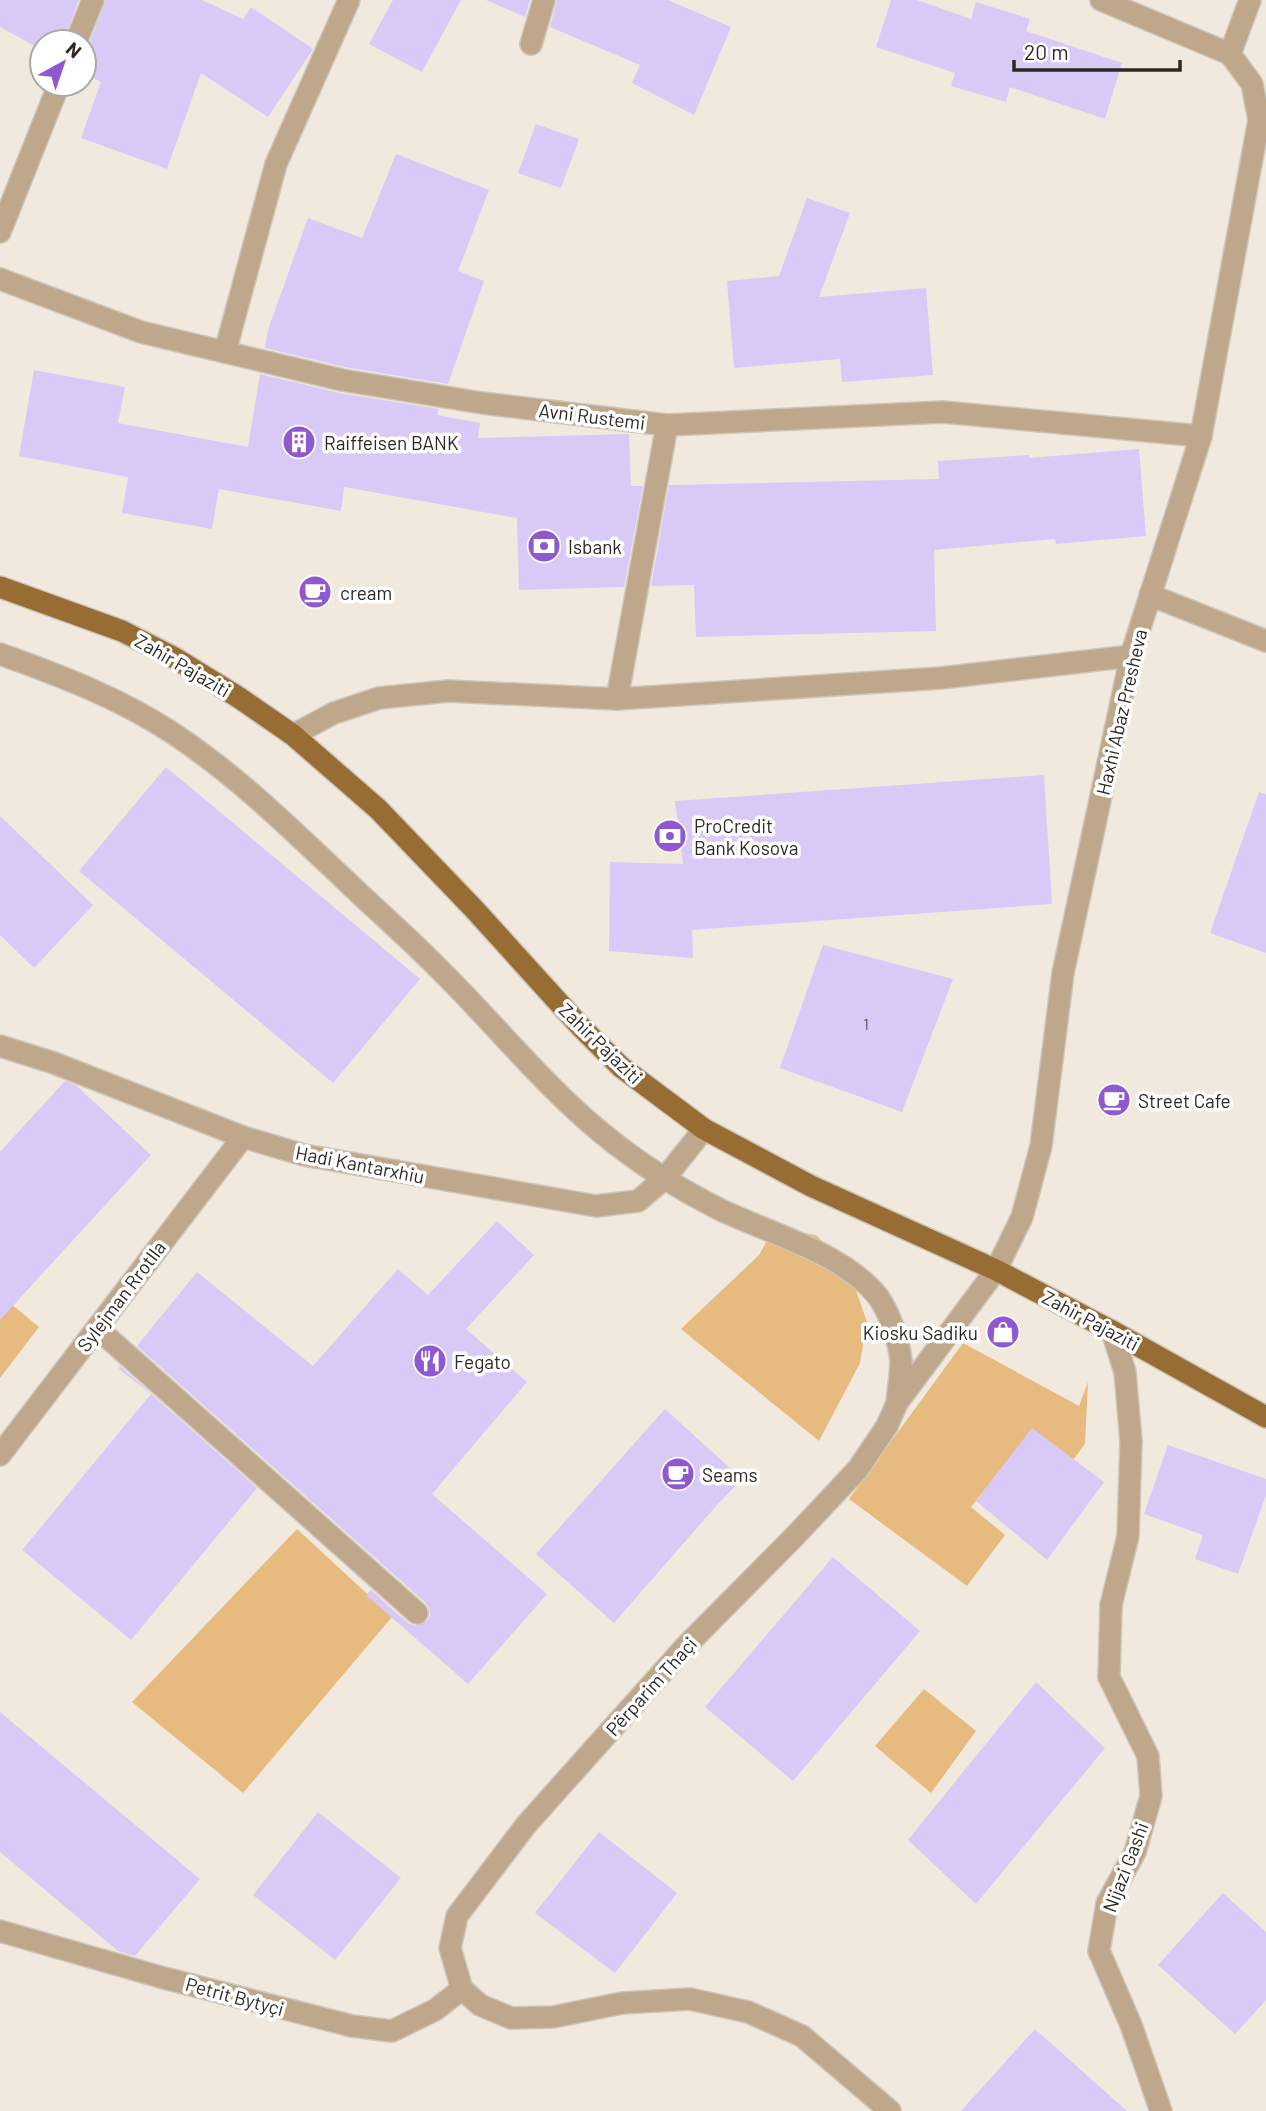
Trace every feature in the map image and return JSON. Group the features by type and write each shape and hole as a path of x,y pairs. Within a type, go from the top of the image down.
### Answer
{"main road":[{"name":"Zahir Pajaziti","path":"0,587 122,631 173,657 238,696 293,735 378,809 474,909 580,1027 621,1066 704,1129 811,1186 996,1270 1266,1417"}],"street":[{"path":"82,28 93,0"},
{"path":"225,352 276,164 349,0"},
{"path":"531,44 544,0"},
{"path":"1101,0 1230,54 1250,0"},
{"name":"Haxhi Abaz Presheva","path":"897,1403 996,1270 1022,1217 1041,1146 1063,973 1130,656 1201,436 1259,120 1252,84 1230,54"},
{"path":"0,232 54,98"},
{"name":"Avni Rustemi","path":"0,279 141,332 342,380 482,403 667,425 943,412 1201,436"},
{"path":"617,699 667,425"},
{"path":"1150,595 1266,641"},
{"path":"0,654 114,700 170,731 226,771 277,815 440,970 537,1073 603,1135 665,1178 719,1209 849,1270 879,1298 893,1327 901,1360 897,1403"},
{"path":"293,735 334,713 379,698 448,691 617,699 941,678 1130,656"},
{"name":"Hadi Kantarxhiu","path":"0,1046 54,1063 243,1137 304,1155 596,1206 638,1201 665,1178 704,1129"},
{"name":"Sylejman Rrotlla","path":"0,1455 243,1137"},
{"path":"97,1328 418,1613"},
{"name":"Nijazi Gashi","path":"1112,1331 1125,1372 1131,1441 1128,1536 1111,1605 1109,1677 1148,1756 1151,1796 1135,1852 1107,1903 1099,1951 1131,2025 1161,2111"},
{"name":"Përparim Thaçi","path":"462,1989 450,1948 457,1916 487,1874 526,1825 685,1647 858,1469 887,1426 897,1403"},
{"name":"Petrit Bytyçi","path":"0,1931 164,1978 352,2026 392,2031 435,2010 462,1989"},
{"path":"462,1989 480,2006 511,2018 553,2017 622,2003 690,1999 748,2012 802,2036 890,2111"}],"shaded area":[{"path":"774,1228 816,1235 849,1270 867,1322 860,1363 819,1441 681,1329 759,1255"},
{"path":"0,1295 39,1327 0,1378"},
{"path":"963,1343 1079,1406 1088,1382 1085,1444 1073,1460 1032,1429 971,1507 1005,1535 967,1586 849,1499"},
{"path":"297,1529 392,1617 243,1793 132,1702"},
{"path":"924,1689 976,1731 931,1793 875,1746"}],"building":[{"path":"0,0 79,0 68,28 28,28 28,42 0,27"},
{"path":"106,0 202,0 243,19 251,7 313,49 268,117 201,73 167,169 81,138 95,98 98,98 101,82 98,80 98,28 95,28"},
{"path":"393,0 461,0 422,72 369,44"},
{"path":"486,0 530,0 525,17"},
{"path":"557,0 668,0 731,27 694,115 632,83 640,65 550,27"},
{"path":"891,0 917,0 971,19 976,2 1030,19 1026,31 1122,63 1105,119 1010,87 1006,102 951,86 955,73 876,47"},
{"path":"536,124 579,139 561,188 518,173"},
{"path":"396,154 489,190 458,271 484,281 448,384 345,367 265,348 268,330 308,218 362,238"},
{"path":"807,198 850,213 819,297 926,288 933,375 842,382 840,359 734,368 727,281 779,276"},
{"path":"34,370 125,387 118,423 248,447 260,374 339,393 439,409 437,415 480,423 478,438 629,434 631,486 643,486 624,587 519,590 517,518 344,487 341,511 219,489 212,529 122,513 128,477 19,456"},
{"path":"1139,449 1146,536 1056,544 1055,539 934,550 936,631 696,637 694,585 651,586 669,485 939,479 938,461 1029,455 1029,458"},
{"path":"166,767 420,979 333,1083 79,871"},
{"path":"1044,775 1052,904 692,930 693,958 609,951 610,862 683,864 675,801"},
{"path":"1259,792 1266,794 1266,953 1210,933"},
{"path":"0,816 93,905 34,968 0,935"},
{"path":"823,945 953,979 902,1112 780,1068"},
{"path":"65,1081 77,1086 151,1155 0,1320 0,1152"},
{"path":"497,1221 534,1255 466,1329 527,1382 432,1494 547,1594 468,1684 366,1595 371,1590 408,1623 415,1626 426,1622 430,1616 426,1603 137,1346 197,1272 313,1366 398,1269 428,1295"},
{"path":"120,1366 257,1488 131,1640 22,1550 151,1394 119,1369"},
{"path":"665,1409 742,1479 614,1623 536,1554"},
{"path":"1032,1428 1104,1482 1047,1560 976,1501"},
{"path":"1168,1445 1266,1479 1266,1495 1238,1574 1195,1559 1203,1535 1144,1514"},
{"path":"833,1557 920,1631 793,1781 705,1707"},
{"path":"1036,1682 1105,1748 976,1904 908,1840"},
{"path":"0,1712 200,1879 135,1956 118,1951 0,1852"},
{"path":"318,1812 401,1878 335,1960 253,1895"},
{"path":"599,1832 677,1893 615,1973 535,1913"},
{"path":"1223,1893 1266,1932 1266,2000 1235,2034 1158,1965"},
{"path":"1035,2029 1127,2111 961,2111"}],"place":[{"name":"Raiffeisen BANK","path":"299,442"},
{"name":"Isbank","path":"544,546"},
{"name":"cream","path":"315,592"},
{"name":"ProCredit Bank Kosova","path":"670,836"},
{"name":"Street Cafe","path":"1114,1100"},
{"name":"Kiosku Sadiku","path":"1003,1332"},
{"name":"Fegato","path":"430,1361"},
{"name":"Seams","path":"678,1474"}]}
